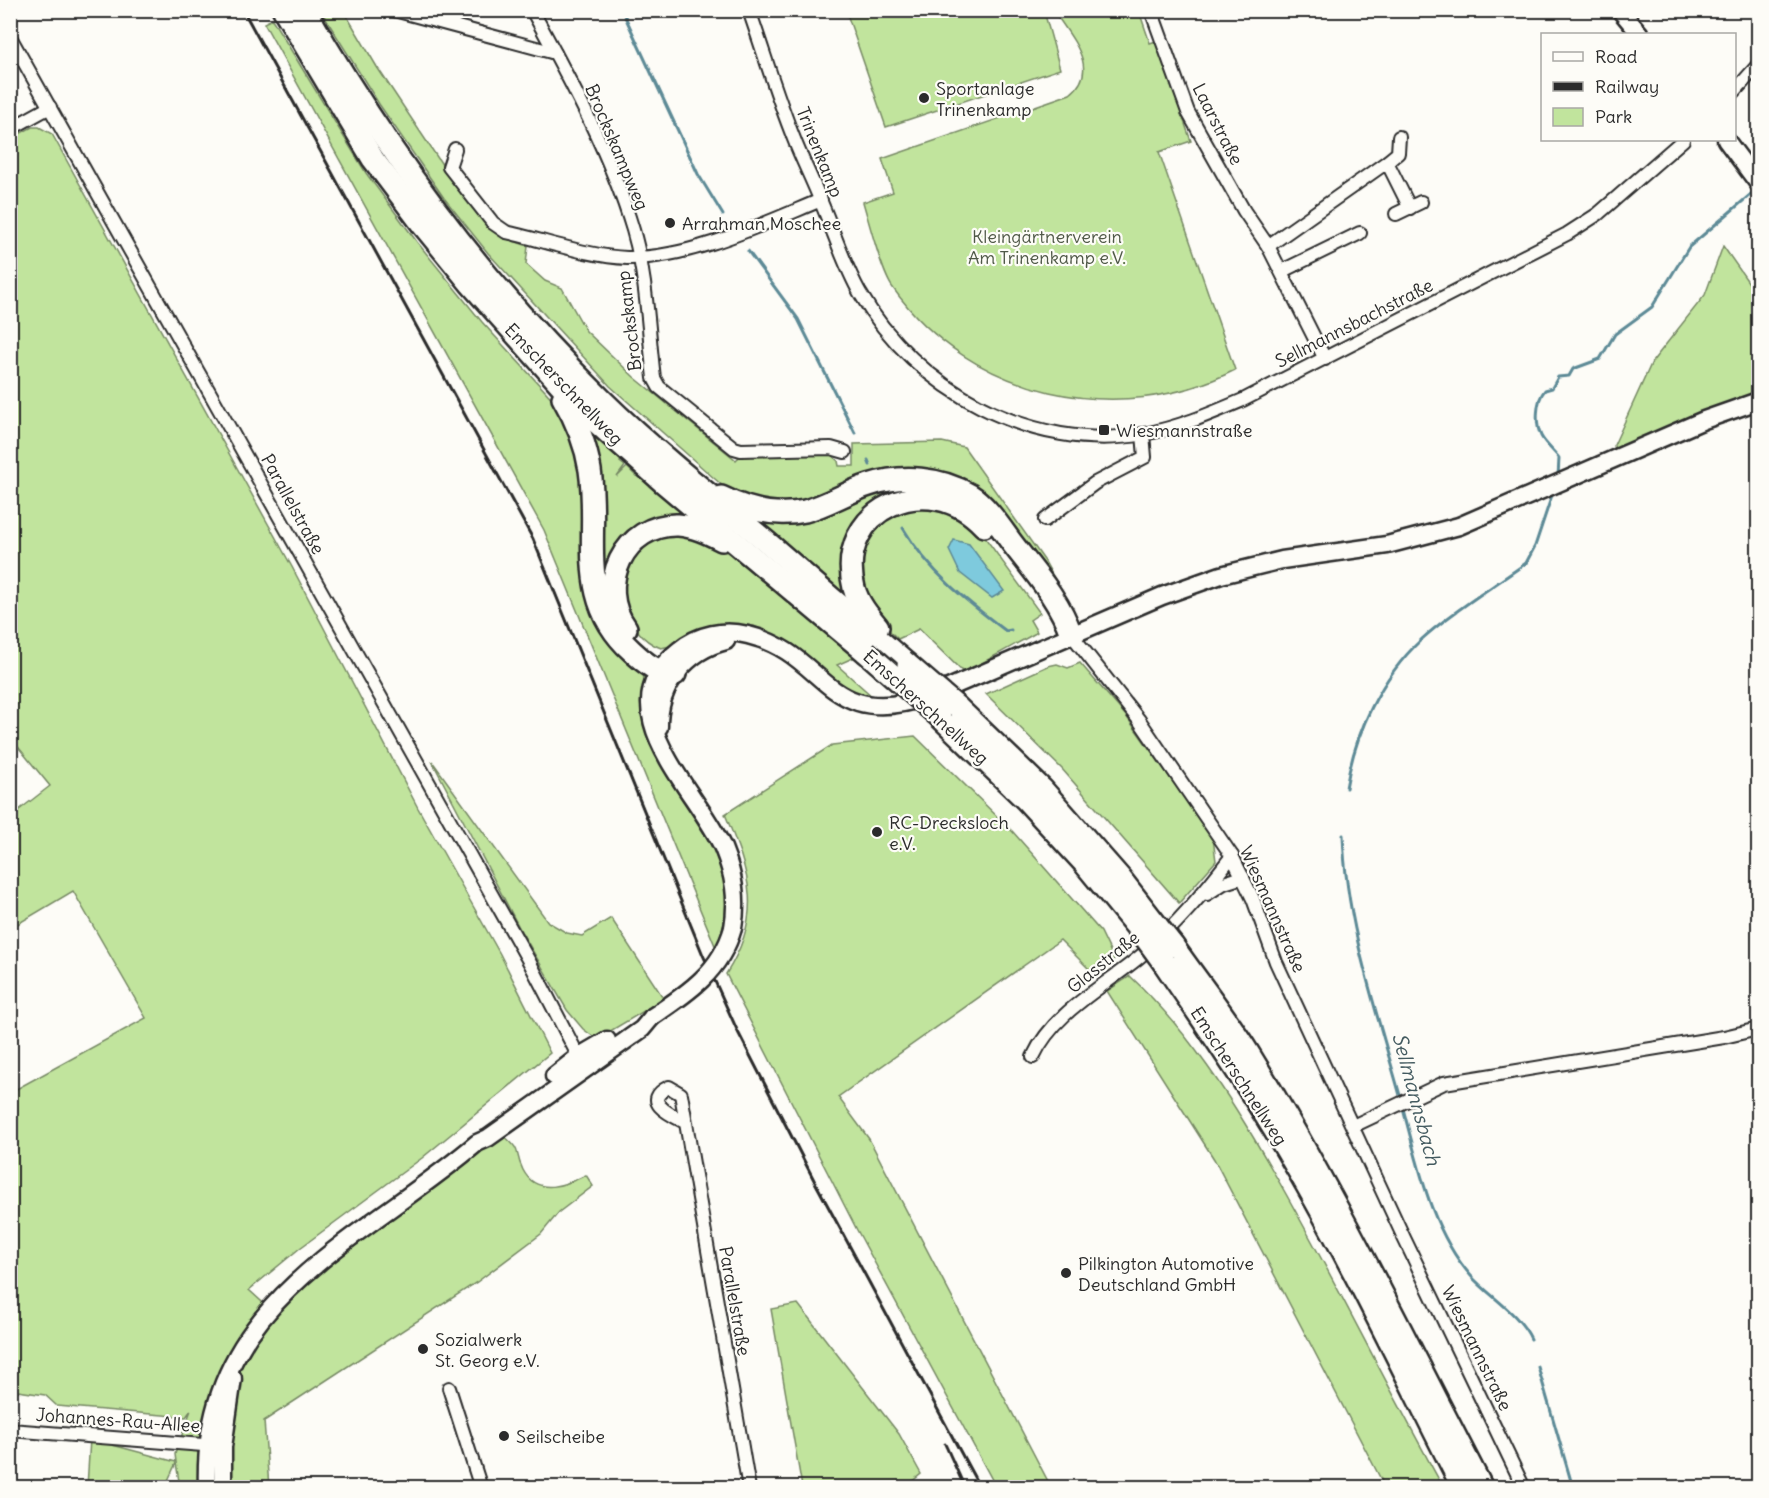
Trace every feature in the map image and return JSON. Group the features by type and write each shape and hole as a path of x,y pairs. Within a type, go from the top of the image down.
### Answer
{"highway":[{"name":"Emscherschnellweg","path":"284,10 373,159 450,259 586,413 663,482 759,561 908,664 1070,848 1151,932 1247,1052 1296,1134 1342,1216 1482,1488"},
{"name":"Emscherschnellweg","path":"304,10 345,81 410,177 471,257 550,347 603,402 686,477 767,543 880,646 949,713"},
{"path":"532,352 567,404 588,458 592,490 593,579 598,601 608,623 622,642 667,669"},
{"path":"686,477 732,502 757,510 782,514 804,511 830,503 867,485 890,479 920,478 944,483 972,496 1001,528 1063,610 1071,634"},
{"path":"880,646 854,590 853,554 862,532 878,513 897,502 920,496 942,499 972,514 1071,634"},
{"path":"667,669 628,630 615,604 614,575 622,554 632,543 657,528 686,526 709,533 759,561"},
{"name":"Emscherschnellweg","path":"1168,955 1282,1142 1328,1224 1463,1488"}],"main road":[{"path":"1620,10 1639,33"},
{"path":"1727,141 1757,181"},
{"path":"223,1488 211,1419 229,1368 273,1304 332,1250 477,1143 483,1132 585,1059 652,1017 708,975 727,946 733,928 736,890 728,862 711,828 656,738 650,716 651,693 680,648 711,634 732,633 763,640 795,658 841,696 861,704 882,706 930,696 1071,634 1221,575 1282,560 1370,548 1422,537 1480,519 1704,420 1758,401"},
{"path":"207,1488 216,1446"}],"street":[{"path":"394,10 555,52"},
{"name":"Brockskampweg","path":"532,10 555,52 618,188 639,258"},
{"name":"Trinenkamp","path":"749,10 792,137 861,294 895,342 930,374 970,401 1027,426 1091,436 1143,434"},
{"name":"Laarstraße","path":"1151,10 1188,112 1244,211 1282,271 1325,359"},
{"name":"Parallelstraße","path":"10,37 544,990 585,1059"},
{"path":"1736,90 1758,65"},
{"path":"10,129 50,107"},
{"path":"1268,246 1398,153 1399,137"},
{"name":"Sellmannsbachstraße","path":"1143,434 1191,423 1325,359 1568,234 1598,214 1682,141"},
{"name":"Brockskamp","path":"455,149 449,166 493,224 506,232 613,257 639,258 717,240 820,200"},
{"path":"1387,162 1415,205 1396,214"},
{"path":"1282,271 1360,233"},
{"name":"Brockskamp","path":"639,258 654,378 659,387 741,450 831,448 845,452"},
{"path":"1045,520 1095,483 1144,457 1143,434"},
{"name":"Wiesmannstraße","path":"1071,634 1139,720 1232,856 1243,877 1276,962 1404,1238 1524,1488"},
{"name":"Glasstraße","path":"1034,1057 1040,1042 1053,1026 1143,954 1201,898 1232,856"},
{"name":"Glasstraße","path":"1201,898 1224,883 1243,877"},
{"path":"1353,1126 1444,1083 1712,1039 1758,1029"},
{"name":"Parallelstraße","path":"685,1122 748,1488"},
{"path":"449,1388 481,1488"},
{"name":"Johannes-Rau-Allee","path":"10,1430 216,1446"}],"green space":[{"path":"321,11 344,11 377,67 445,169 505,238 528,246 526,264 545,281 562,288 586,331 634,377 736,460 740,456 830,454 838,461 839,466 854,466 854,444 942,442 964,447 1044,560 1072,610 951,477 783,505 737,495 724,487 610,386 488,253 444,198 379,104"},
{"name":"Sportanlage Trinenkamp","path":"846,11 1044,11 1060,69 886,127"},
{"name":"Kleingärtnerverein Am Trinenkamp e.V.","path":"1054,11 1139,11 1150,43 1156,41 1191,141 1159,152 1235,370 1190,388 1143,397 1096,399 1049,392 1004,377 963,355 925,325 889,281 863,202 893,192 882,159 1070,94 1079,84 1083,74 1083,64 1075,42"},
{"path":"272,19 366,173 417,242 482,322 556,403 582,463 585,576 643,675 645,722 652,747 665,773 709,842 720,866 726,890 725,918 716,948 544,530 264,23"},
{"path":"32,127 39,127 52,134 292,567 418,808 500,954 550,1053 422,1158 300,1248 249,1290 272,1311 293,1290 503,1135 516,1149 523,1170 536,1184 561,1185 586,1175 593,1186 559,1212 541,1234 477,1282 264,1421 269,1487 180,1487 176,1463 165,1487 87,1487 90,1439 176,1462 175,1454 191,1410 186,1417 57,1406 45,1395 11,1390 11,1092 146,1018 73,891 11,928 10,817 50,786 10,737 10,139"},
{"path":"1723,246 1758,296 1758,392 1721,405 1615,451 1614,445 1652,362 1705,295"},
{"path":"585,425 622,459 620,462 625,466 617,477 627,467 636,476 638,473 695,522 645,526 608,606"},
{"path":"891,485 962,501 871,513 853,601 751,516"},
{"path":"944,505 981,532 1040,613 1030,620 1037,632 964,673 919,629 898,639 870,608 861,578 860,548 889,512"},
{"path":"671,530 713,542 855,657 837,665 873,697 849,691 776,636 754,626 709,627 675,645 661,648 645,639 634,625 618,592 634,548"},
{"path":"1080,663 1126,716 1213,838 1216,861 1179,903 1062,769 986,694 1048,666 1057,664 1068,668"},
{"path":"915,736 1013,832 1101,932 1114,959 1096,976 1060,940 838,1097 869,1139 1051,1487 996,1487 857,1230 726,974 738,952 745,932 749,913 749,894 741,856 725,814 832,745"},
{"path":"432,761 548,922 567,933 582,936 611,918 664,999 602,1036 594,1037 583,1029 567,1010 521,931"},
{"path":"1130,976 1190,1042 1240,1115 1314,1246 1443,1487 1385,1487 1214,1159 1107,991"},
{"path":"798,1304 899,1434 921,1474 905,1487 802,1487 771,1309"}],"water":[{"path":"954,540 969,544 1004,591 992,598 960,573 949,550"}],"waterway":[{"path":"622,10 698,174 723,215"},
{"name":"Sellmannsbach","path":"1558,477 1559,458 1539,431 1537,412 1542,394 1545,390 1552,388 1558,377 1569,376 1573,369 1600,359 1615,334 1652,307 1689,247 1757,189"},
{"path":"748,251 798,319 855,433"},
{"path":"868,460 870,465"},
{"name":"Sellmannsbach","path":"1346,788 1363,727 1394,671 1407,654 1433,629 1526,563 1535,546 1553,492"},
{"path":"903,528 936,572 976,608 1006,631 1011,630"},
{"name":"Sellmannsbach","path":"1343,835 1345,869 1356,935 1401,1099"},
{"name":"Sellmannsbach","path":"1402,1105 1427,1195 1445,1238 1471,1276 1512,1313 1531,1339"},
{"name":"Sellmannsbach","path":"1538,1367 1573,1488"}],"railway":[{"path":"243,10 533,539 703,955 738,1032 815,1182 980,1488"},
{"path":"945,1444 965,1488"}],"place":[{"name":"Sportanlage Trinenkamp","path":"924,98"},
{"name":"Arrahman Moschee","path":"670,223"},
{"name":"Wiesmannstraße","path":"1104,430"},
{"name":"RC-Drecksloch e.V.","path":"877,832"},
{"name":"Pilkington Automotive Deutschland GmbH","path":"1066,1273"},
{"name":"Sozialwerk St. Georg e.V.","path":"423,1349"},
{"name":"Seilscheibe","path":"504,1436"}]}
